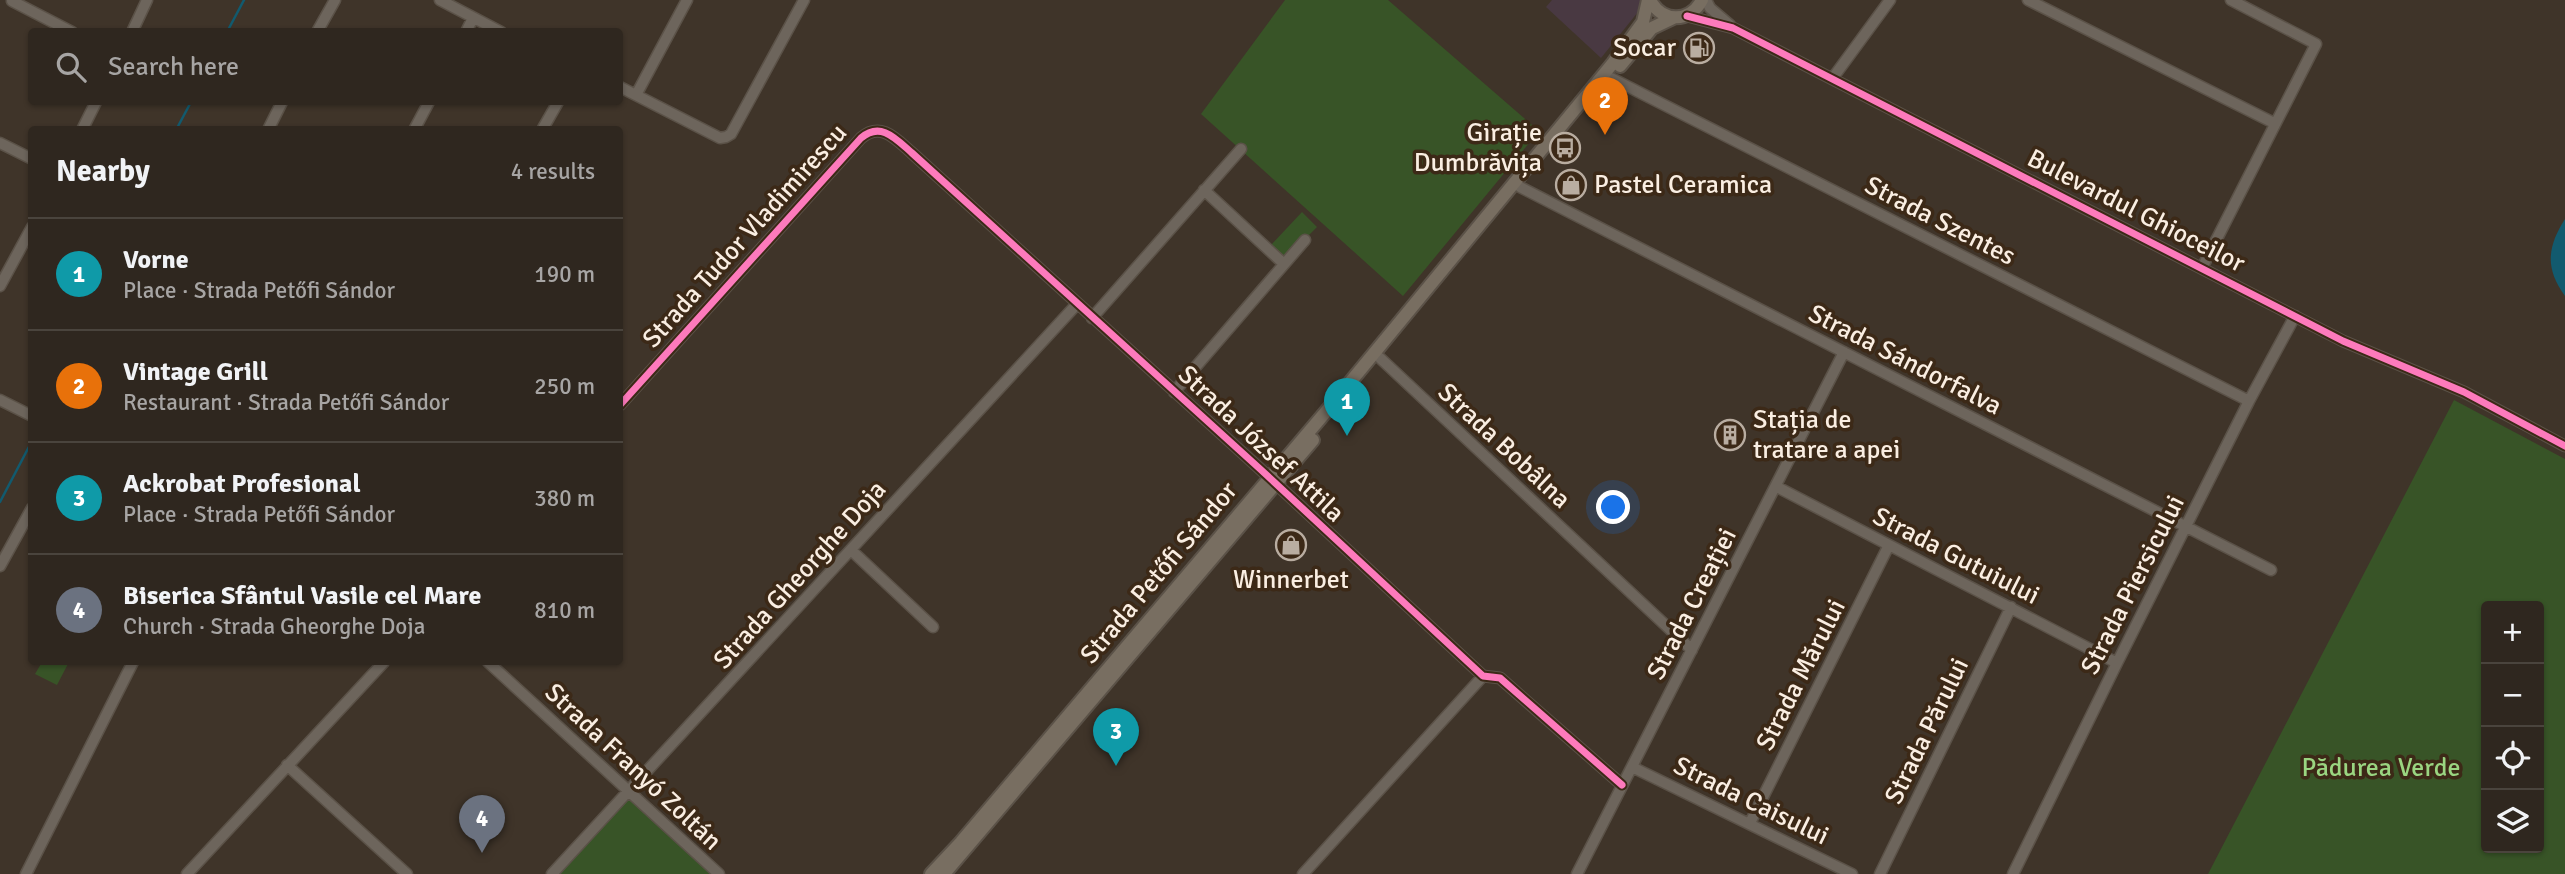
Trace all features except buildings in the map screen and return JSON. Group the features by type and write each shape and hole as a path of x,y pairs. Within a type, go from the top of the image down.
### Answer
{"main road":[{"path":"1649,0 1657,10 1673,18 1687,16 1704,0"},
{"name":"Strada Petőfi Sándor","path":"944,874 1272,481 1613,63 1643,22 1649,0"},
{"name":"Strada Petőfi Sándor","path":"931,874 1380,358 1652,28 1673,18"}],"street":[{"path":"134,28 147,0"},
{"path":"319,28 335,0"},
{"path":"440,0 493,28"},
{"path":"636,95 687,0"},
{"path":"623,88 720,138 726,138 731,134 804,0"},
{"name":"Bulevardul Ghioceilor","path":"1704,0 1733,28"},
{"path":"1832,79 1890,0"},
{"path":"2028,0 2274,123"},
{"path":"2202,268 2316,44 2231,0"},
{"path":"12,1 64,28"},
{"name":"Bulevardul Ghioceilor","path":"1687,16 1733,28 2343,341 2464,392 2565,446"},
{"path":"468,28 473,18"},
{"name":"Strada Szentes","path":"1611,78 2249,401"},
{"path":"84,126 94,105"},
{"path":"270,126 280,105"},
{"path":"416,126 427,105"},
{"path":"544,126 556,105"},
{"name":"Strada József Attila","path":"875,130 890,134 1483,676 1500,678 1622,785"},
{"name":"Strada Tudor Vladimirescu","path":"623,402 861,138 875,130"},
{"path":"0,143 28,157"},
{"path":"1093,318 1241,149"},
{"name":"Strada Sándorfalva","path":"1520,187 2271,570"},
{"path":"1204,190 1284,264"},
{"path":"0,286 28,234"},
{"path":"1174,392 1305,240"},
{"path":"0,257 12,263"},
{"name":"Strada Gheorghe Doja","path":"552,874 1077,304"},
{"name":"Strada Piersicului","path":"2013,874 2249,401 2295,316"},
{"name":"Strada Creației","path":"1577,874 1844,352"},
{"name":"Strada Bobâlna","path":"1380,358 1692,650"},
{"path":"0,400 28,414"},
{"name":"Strada Gutuiului","path":"1777,487 2117,663"},
{"path":"0,566 28,515"},
{"name":"Strada Mărului","path":"1750,823 1889,545"},
{"path":"851,550 933,627"},
{"name":"Strada Părului","path":"1880,874 2011,607"},
{"path":"26,874 131,665"},
{"path":"187,874 381,665"},
{"name":"Strada Franyó Zoltán","path":"491,665 719,874"},
{"path":"1303,874 1483,676"},
{"path":"287,765 407,874"},
{"name":"Strada Caisului","path":"1632,767 1852,874"}],"shaded area":[{"path":"1552,0 1642,0 1642,7 1601,58 1546,7"}],"green space":[{"path":"1285,0 1388,0 1539,131 1403,296 1201,114"},
{"path":"1302,212 1317,227 1286,258 1271,245"},
{"name":"Pădurea Verde","path":"2454,400 2565,459 2565,874 2208,874"},
{"path":"40,665 67,665 57,685 35,674"},
{"path":"630,792 715,874 552,874"}],"water":[{"path":"2565,219 2565,296 2554,277 2551,258 2555,239"}],"waterway":[{"path":"229,28 244,0"},
{"path":"178,126 189,105"},
{"path":"0,502 28,449"}],"cycle path":[{"path":"1687,16 1733,28 2343,341 2464,392 2565,446"},
{"path":"623,402 861,138 875,131 888,134 1259,468 1483,676 1500,678 1622,785"}],"place":[{"name":"Socar","path":"1699,48"},
{"name":"Vintage Grill","path":"1605,135"},
{"name":"Girație Dumbrăvița","path":"1565,148"},
{"name":"Pastel Ceramica","path":"1571,185"},
{"name":"Stația de tratare a apei","path":"1730,435"},
{"name":"Vorne","path":"1347,436"},
{"name":"Winnerbet","path":"1291,545"},
{"name":"Ackrobat Profesional","path":"1116,766"},
{"name":"Biserica Sfântul Vasile cel Mare","path":"482,853"}]}
